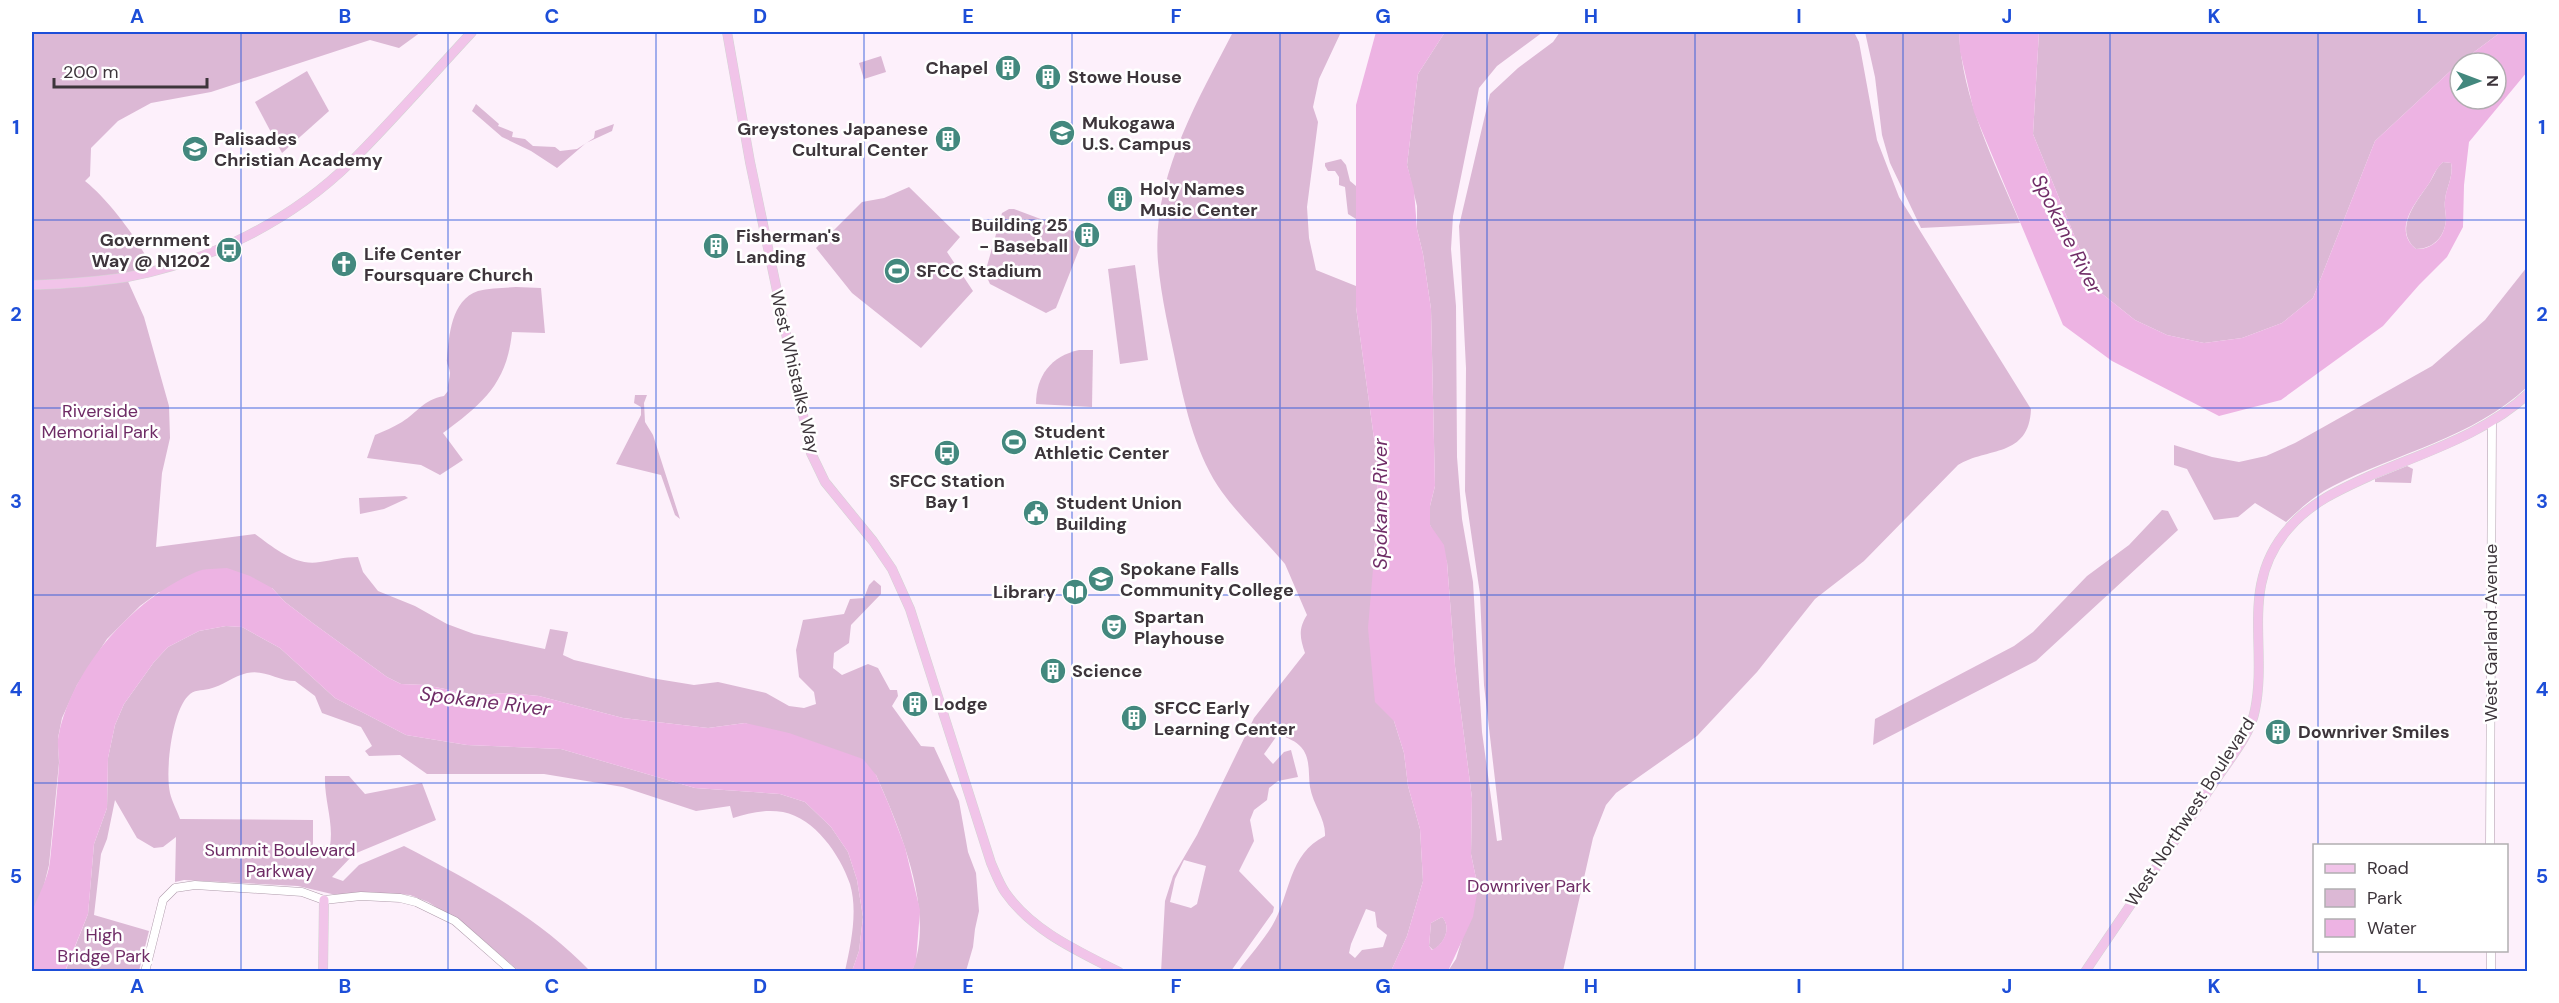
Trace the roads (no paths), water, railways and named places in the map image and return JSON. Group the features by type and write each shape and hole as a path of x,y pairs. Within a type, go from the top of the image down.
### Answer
{"main road":[{"path":"32,285 126,277 181,263 224,246 279,216 312,194 351,162 472,32"},
{"name":"West Whistalks Way","path":"727,32 752,172 811,453 825,482 873,541 892,569 910,609 991,863 1004,891 1017,907 1046,932 1119,972"},
{"name":"West Northwest Boulevard","path":"2085,972 2249,728 2257,699 2258,601 2267,563 2281,537 2308,509 2334,493 2492,421 2528,394"},
{"path":"323,972 324,900"}],"street":[{"name":"West Garland Avenue","path":"2490,844 2492,421"},
{"path":"145,972 163,900 175,888 195,885 302,892 324,900 361,896 400,898 430,907 468,931 513,972"},
{"path":"2491,952 2491,972"}],"water":[{"name":"Spokane River","path":"1376,32 1445,32 1418,74 1407,165 1414,190 1417,229 1431,309 1435,486 1430,506 1430,525 1444,545 1447,562 1455,666 1472,798 1471,854 1478,888 1473,917 1448,971 1391,971 1407,936 1423,881 1420,829 1408,786 1404,753 1394,721 1375,702 1368,628 1378,510 1376,453 1356,307 1356,105","holes":["1442,917 1446,931 1443,940 1432,950 1429,946 1431,923"]},
{"name":"Spokane River","path":"1959,32 2039,32 2033,134 2096,289 2135,320 2167,335 2204,343 2242,338 2282,323 2313,298 2375,141 2448,73 2448,111 2495,111 2469,142 2464,185 2463,227 2447,257 2383,326 2281,400 2219,416 2112,361 2063,325 1974,112 1960,51","holes":["2443,162 2451,163 2451,177 2445,200 2446,219 2441,237 2433,245 2416,249 2406,233 2409,215 2437,169"]},
{"path":"2501,32 2527,32 2527,72 2508,95 2508,51 2475,51"},
{"name":"Spokane River","path":"227,568 250,576 272,588 285,602 314,624 387,677 401,684 425,685 475,695 509,693 539,696 623,718 708,728 745,723 789,733 863,759 876,775 905,847 920,910 916,962 912,971 852,971 859,951 863,917 857,880 848,852 831,827 805,802 780,794 695,788 561,749 467,745 406,735 335,698 280,648 242,627 226,626 199,631 168,647 154,662 124,704 115,725 108,758 107,808 94,844 88,914 65,971 32,971 31,918 50,861 59,765 58,738 66,709 77,684 109,638 150,599 196,572"}],"place":[{"name":"Chapel","path":"1008,68"},
{"name":"Stowe House","path":"1048,77"},
{"name":"Mukogawa U.S. Campus","path":"1062,133"},
{"name":"Greystones Japanese Cultural Center","path":"948,139"},
{"name":"Palisades Christian Academy","path":"195,149"},
{"name":"Holy Names Music Center","path":"1120,199"},
{"name":"Building 25 - Baseball","path":"1087,235"},
{"name":"Fisherman's Landing","path":"716,246"},
{"name":"Government Way @ N1202","path":"229,250"},
{"name":"Life Center Foursquare Church","path":"344,264"},
{"name":"SFCC Stadium","path":"897,271"},
{"name":"Student Athletic Center","path":"1014,442"},
{"name":"SFCC Station Bay 1","path":"947,453"},
{"name":"Student Union Building","path":"1036,513"},
{"name":"Spokane Falls Community College","path":"1101,579"},
{"name":"Library","path":"1075,592"},
{"name":"Spartan Playhouse","path":"1114,627"},
{"name":"Science","path":"1053,671"},
{"name":"Lodge","path":"915,704"},
{"name":"SFCC Early Learning Center","path":"1134,718"},
{"name":"Downriver Smiles","path":"2278,732"}],"park label":[{"name":"Riverside Memorial Park","path":"100,421"},
{"name":"Summit Boulevard Parkway","path":"280,860"},
{"name":"Downriver Park","path":"1529,886"},
{"name":"High Bridge Park","path":"104,945"}]}
